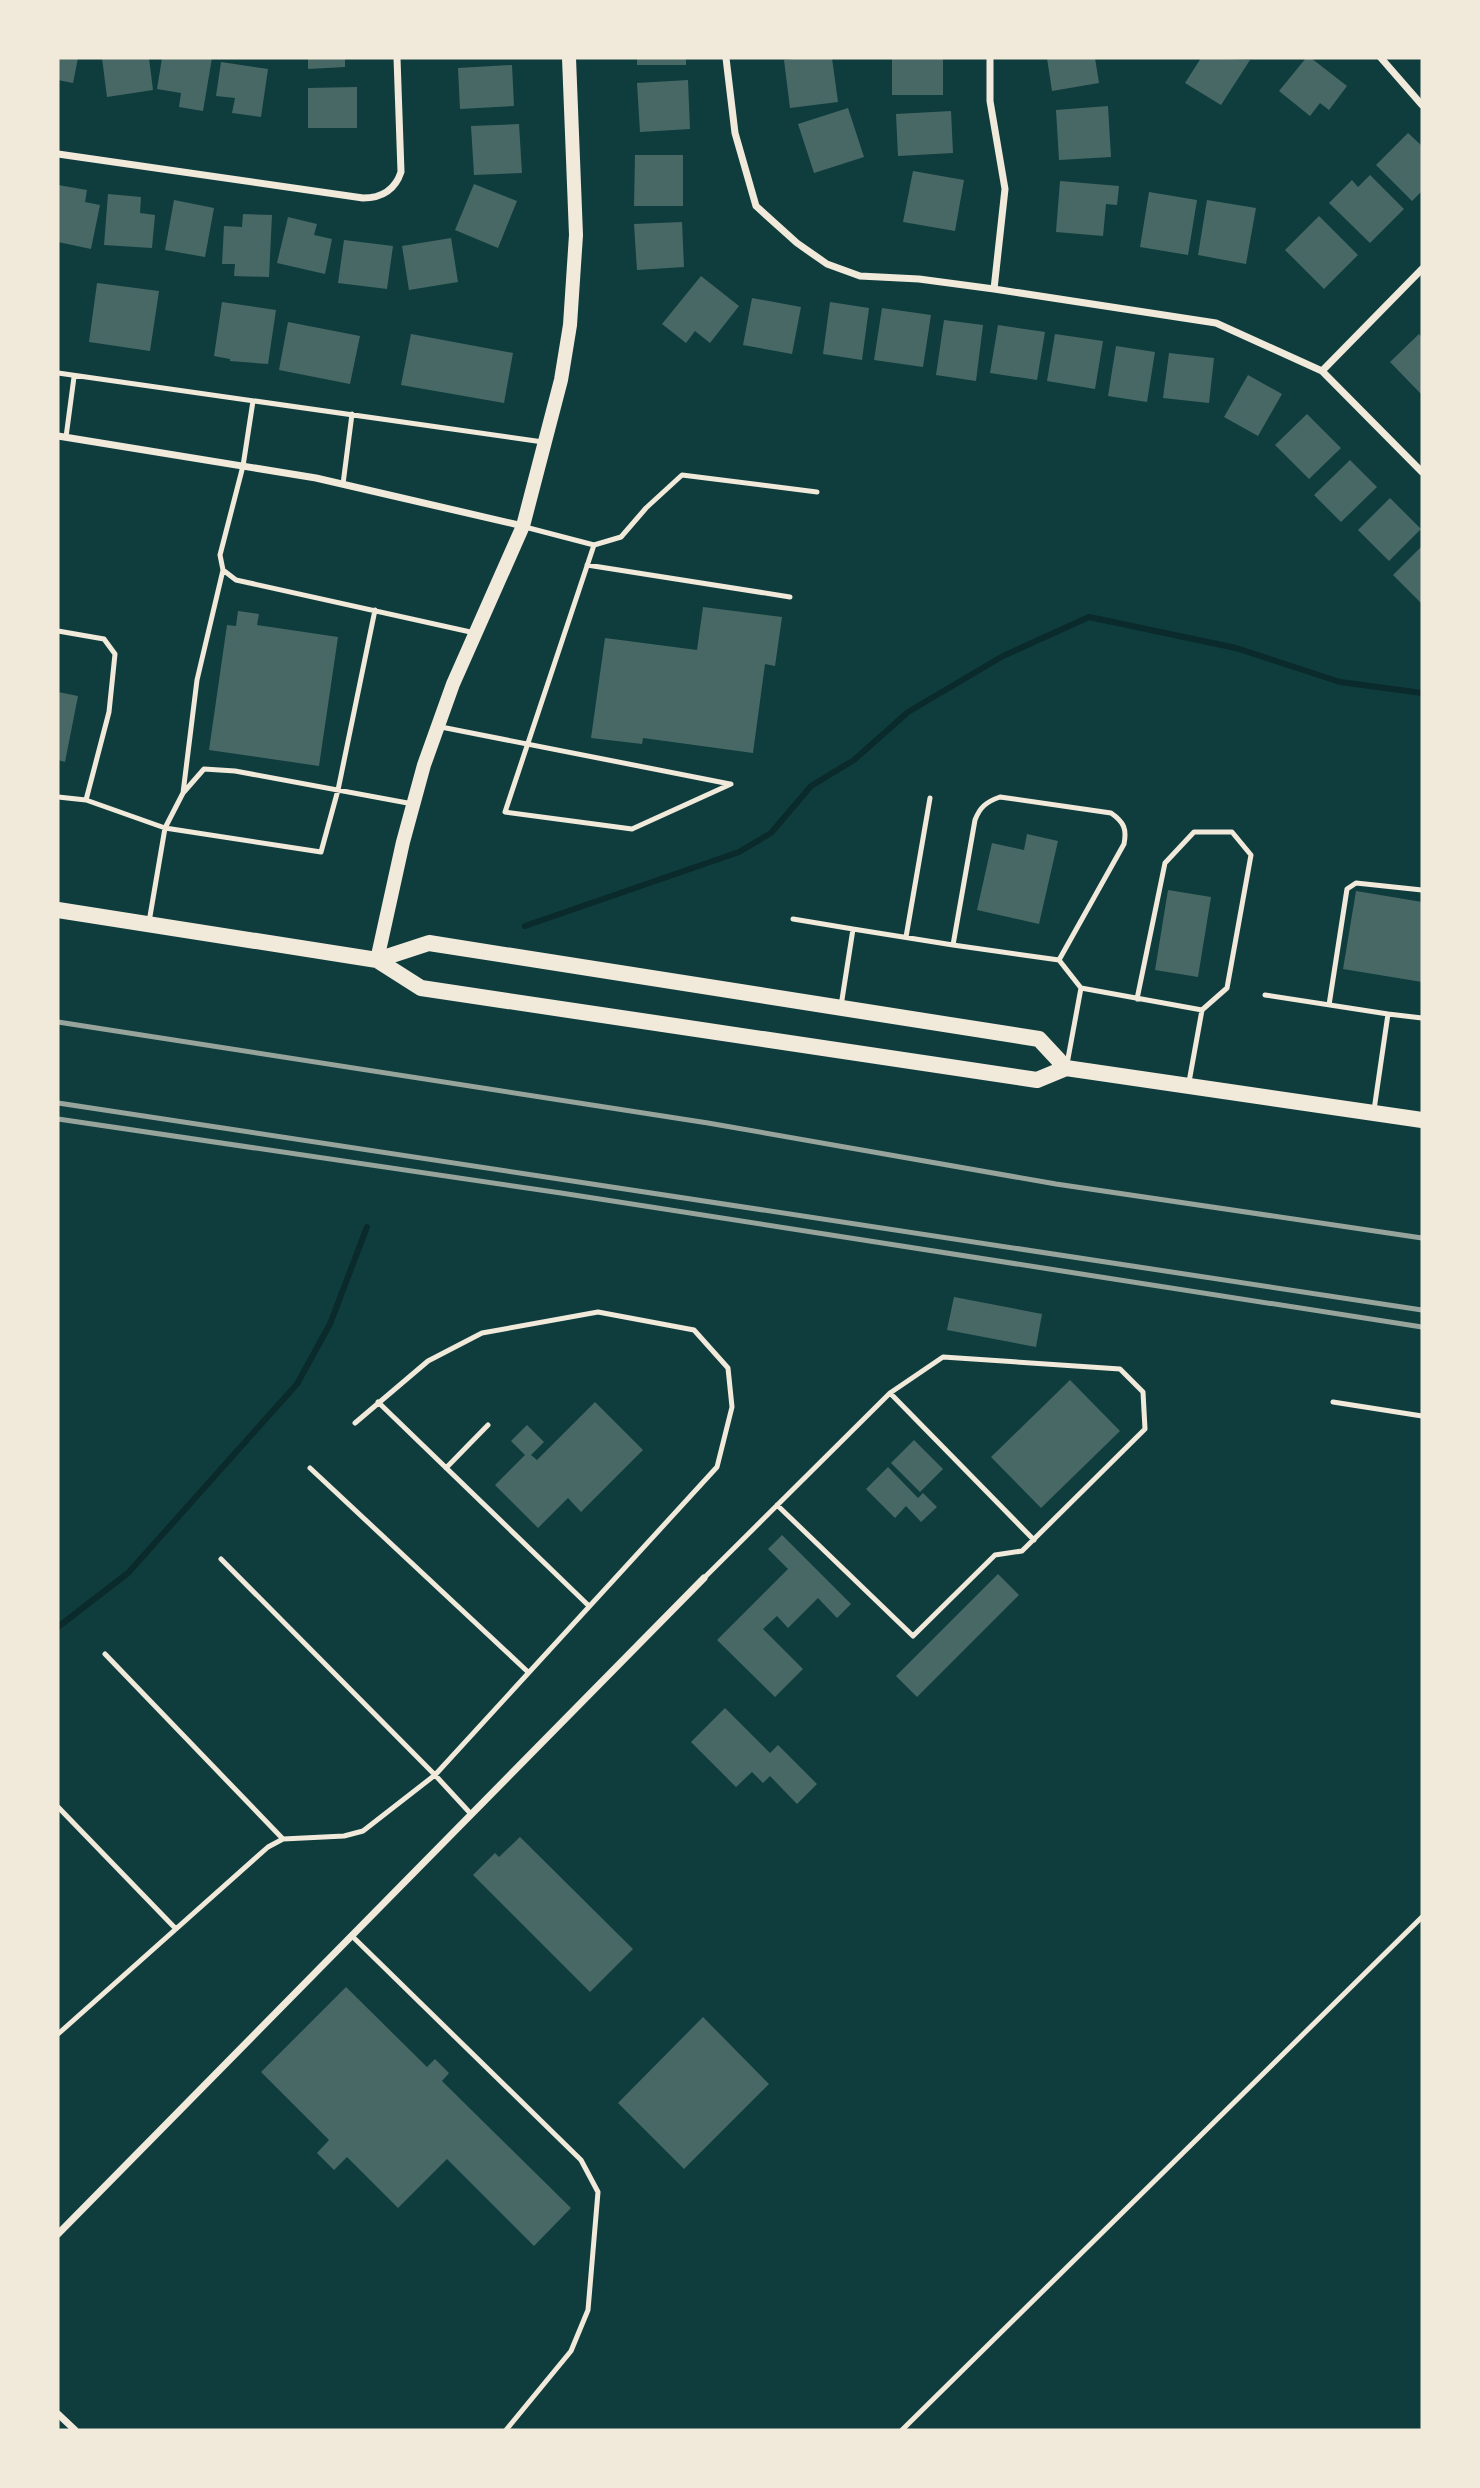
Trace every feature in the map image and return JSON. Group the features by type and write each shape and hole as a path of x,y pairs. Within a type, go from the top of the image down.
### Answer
{"main road":[{"path":"377,960 413,804 453,684 523,526 561,380 570,326 574,268 575,193 569,58"},
{"path":"58,911 377,960 421,988 1037,1080 1066,1068 1422,1120"},
{"path":"377,960 429,943 1039,1039 1066,1068"}],"street":[{"path":"58,154 363,198 380,196 398,181 402,162 397,58"},
{"path":"726,58 735,133 756,206 797,243 827,264 860,276 919,279 1216,323 1322,371 1422,472"},
{"path":"990,58 990,102 1005,189 994,289"},
{"path":"1381,58 1422,105"},
{"path":"1322,371 1422,269"},
{"path":"62,437 343,484 523,526"},
{"path":"58,2234 704,1578"},
{"path":"58,2414 75,2430"}],"lane":[{"path":"58,373 546,443"},
{"path":"62,437 74,377"},
{"path":"184,793 197,680 223,569 220,555 243,466 253,401"},
{"path":"343,484 352,414"},
{"path":"523,526 594,545 621,537 646,508 682,475 817,492"},
{"path":"438,727 526,745 540,748 731,784 632,829 505,812 526,745 594,545"},
{"path":"587,565 790,597"},
{"path":"223,569 236,580 475,633"},
{"path":"58,797 86,800 165,828 321,852 338,790 375,610"},
{"path":"58,631 104,639 115,654 109,712 86,800"},
{"path":"148,925 165,828 184,793 204,769 235,771 413,804"},
{"path":"953,944 975,820 980,808 988,801 1000,797 1111,813 1122,820 1126,830 1124,844 1059,961"},
{"path":"906,937 930,798"},
{"path":"1137,999 1166,863 1194,832 1232,832 1251,855 1227,988 1202,1010 1188,1085"},
{"path":"1329,1005 1347,889 1356,883 1422,890"},
{"path":"793,919 1059,961 1082,988 1202,1010"},
{"path":"841,1008 853,929"},
{"path":"1066,1068 1082,988"},
{"path":"1265,995 1422,1018"},
{"path":"1374,1113 1388,1014"},
{"path":"58,2034 268,1847 283,1839 344,1836 363,1831 435,1774 717,1466 732,1407 728,1368 694,1330 598,1312 482,1333 428,1361 355,1423"},
{"path":"704,1578 777,1505 890,1393 943,1357 1121,1369 1143,1392 1145,1429 1022,1551 995,1555 913,1636 777,1505"},
{"path":"890,1393 1034,1539"},
{"path":"378,1402 589,1606"},
{"path":"1333,1402 1422,1416"},
{"path":"446,1468 488,1425"},
{"path":"310,1468 528,1672"},
{"path":"221,1559 435,1774 471,1814"},
{"path":"105,1654 283,1839"},
{"path":"58,1807 176,1929"},
{"path":"902,2430 1422,1917"},
{"path":"352,1936 581,2160 598,2192 588,2310 571,2351 506,2430"}],"building":[{"path":"58,58 78,58 73,83 58,80"},
{"path":"102,58 149,58 153,90 107,97"},
{"path":"162,58 212,58 203,111 179,107 181,93 157,89"},
{"path":"308,58 345,58 345,67 308,69"},
{"path":"637,58 686,58 686,65 637,65"},
{"path":"832,58 838,102 790,108 784,60"},
{"path":"892,58 943,58 943,95 892,95"},
{"path":"1047,58 1095,58 1099,83 1052,91"},
{"path":"1201,58 1250,60 1221,105 1185,83"},
{"path":"1306,58 1311,58 1347,86 1329,110 1320,103 1310,116 1279,91"},
{"path":"221,62 268,69 261,117 232,113 235,98 216,96"},
{"path":"512,65 514,106 460,109 458,68"},
{"path":"688,80 690,129 640,132 637,83"},
{"path":"357,87 357,128 308,128 308,88"},
{"path":"1108,106 1111,157 1059,160 1056,110"},
{"path":"848,108 864,157 814,173 798,124"},
{"path":"951,111 953,153 898,156 896,114"},
{"path":"519,124 522,173 474,175 471,126"},
{"path":"1408,133 1422,146 1422,191 1412,201 1376,165"},
{"path":"635,155 683,155 683,206 634,206"},
{"path":"913,171 964,180 955,231 903,222"},
{"path":"1370,175 1404,209 1370,243 1329,203 1352,180 1358,187"},
{"path":"1060,181 1119,186 1117,205 1106,204 1103,236 1056,232"},
{"path":"474,184 517,201 498,248 455,230"},
{"path":"58,185 87,190 85,202 100,205 91,249 58,242"},
{"path":"1149,192 1197,200 1188,255 1140,247"},
{"path":"108,194 141,197 140,213 155,215 152,248 104,245"},
{"path":"174,200 214,208 205,257 165,250"},
{"path":"1207,200 1256,208 1246,264 1198,255"},
{"path":"243,214 272,215 269,277 234,276 235,264 222,264 224,226 242,227"},
{"path":"1319,216 1358,255 1324,289 1285,250"},
{"path":"288,217 317,224 314,235 332,239 325,274 277,263"},
{"path":"682,222 684,267 637,270 634,224"},
{"path":"451,238 458,282 409,290 402,246"},
{"path":"344,240 393,246 387,289 338,283"},
{"path":"701,276 739,306 710,343 695,331 686,343 662,324"},
{"path":"97,283 159,291 150,351 89,342"},
{"path":"752,298 801,307 792,354 743,345"},
{"path":"222,302 276,310 268,364 230,361 214,356"},
{"path":"830,302 869,308 862,360 823,354"},
{"path":"882,308 931,315 923,367 874,360"},
{"path":"944,320 983,325 976,381 936,375"},
{"path":"288,322 360,336 350,384 279,370"},
{"path":"998,325 1045,332 1037,380 990,373"},
{"path":"411,334 513,353 504,403 401,385"},
{"path":"1055,334 1103,341 1095,389 1047,381"},
{"path":"1419,334 1422,338 1422,395 1390,362"},
{"path":"1116,346 1155,352 1147,402 1108,396"},
{"path":"1169,353 1214,358 1209,403 1163,398"},
{"path":"1248,375 1282,394 1258,436 1224,417"},
{"path":"1307,414 1341,448 1309,479 1275,445"},
{"path":"1350,460 1377,487 1341,522 1314,495"},
{"path":"1390,498 1421,529 1389,561 1358,530"},
{"path":"1422,546 1422,604 1393,575"},
{"path":"703,607 782,617 775,666 765,664 753,753 643,738 642,744 591,738 605,638 697,650"},
{"path":"238,611 259,614 257,625 338,637 319,766 209,750 227,625 236,626"},
{"path":"58,692 78,696 65,762 58,760"},
{"path":"1027,834 1058,841 1039,924 977,910 992,843 1024,850"},
{"path":"1168,890 1211,897 1198,977 1155,970"},
{"path":"1356,891 1422,902 1422,982 1343,969"},
{"path":"954,1297 1042,1314 1036,1347 947,1330"},
{"path":"1070,1380 1120,1431 1041,1508 991,1457"},
{"path":"595,1402 643,1450 581,1512 568,1498 538,1528 495,1485 525,1455 511,1441 527,1425 544,1442 531,1455 537,1460"},
{"path":"914,1440 943,1469 920,1492 891,1463"},
{"path":"888,1467 918,1498 923,1493 937,1507 921,1522 906,1506 895,1518 866,1489"},
{"path":"782,1535 851,1604 837,1618 818,1598 788,1628 777,1616 763,1629 803,1669 775,1697 717,1640 788,1569 768,1549"},
{"path":"998,1574 1019,1595 917,1697 896,1676"},
{"path":"725,1708 770,1753 778,1745 817,1784 797,1804 770,1776 763,1783 752,1772 736,1787 691,1742"},
{"path":"520,1837 633,1949 590,1992 473,1875 495,1853 499,1857"},
{"path":"346,1987 427,2067 435,2059 449,2073 442,2081 571,2208 534,2246 447,2159 398,2208 347,2157 334,2170 317,2153 329,2140 261,2072"},
{"path":"703,2017 769,2084 684,2169 618,2103"}],"waterway":[{"path":"525,926 739,852 771,833 811,786 854,760 908,712 1003,656 1089,617 1236,648 1340,682 1422,693"},
{"path":"58,1627 128,1573 297,1384 330,1324 367,1227"}],"railway":[{"path":"58,1022 708,1123 1056,1184 1422,1238"},
{"path":"58,1103 1422,1310"},
{"path":"58,1119 561,1193 1422,1327"}]}
